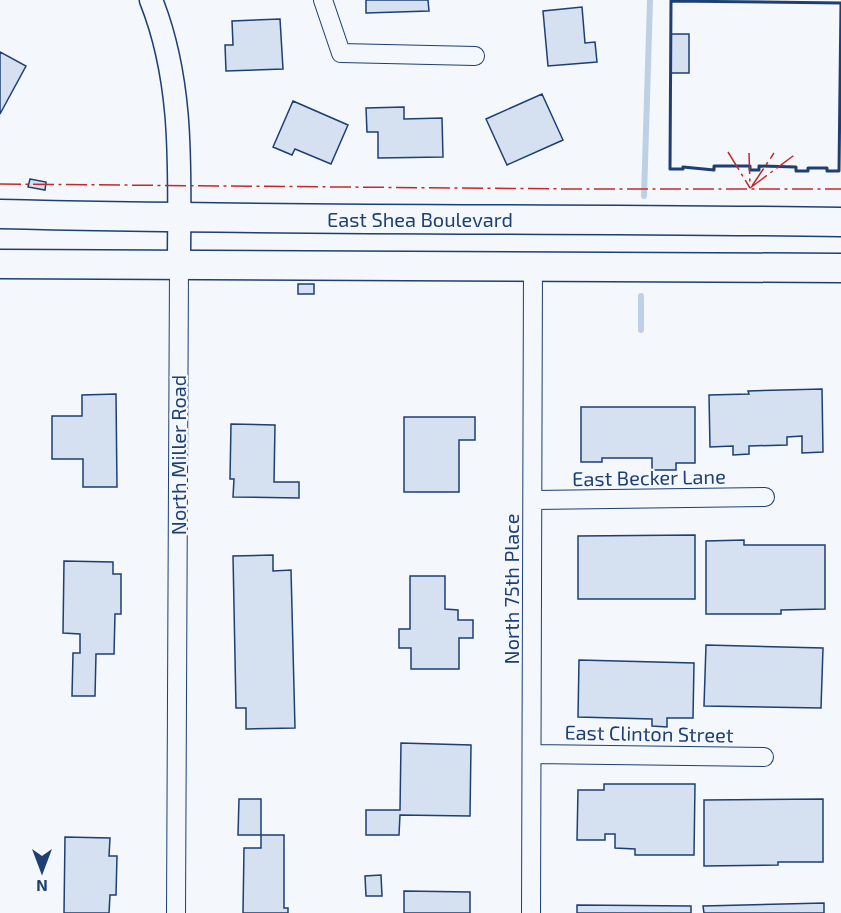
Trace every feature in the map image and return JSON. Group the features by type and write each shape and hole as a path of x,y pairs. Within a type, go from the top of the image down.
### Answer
{"main road":[{"name":"East Shea Boulevard","path":"0,214 179,218 841,222"},
{"path":"0,264 841,268"}],"street":[{"name":"North Miller Road","path":"151,0 166,44 177,103 180,152 176,913"},
{"path":"323,0 340,53 475,56"},
{"name":"North 75th Place","path":"531,913 534,266"},
{"name":"East Becker Lane","path":"534,501 765,498"},
{"name":"East Clinton Street","path":"533,754 764,757"}],"building":[{"path":"366,0 428,0 429,11 366,13"},
{"path":"582,7 585,43 595,42 597,62 548,66 543,11"},
{"path":"280,19 283,69 226,71 225,45 233,45 232,21"},
{"path":"671,34 689,34 689,73 671,73"},
{"path":"0,52 26,66 0,114"},
{"path":"542,94 563,140 507,165 486,119"},
{"path":"293,101 348,125 331,164 295,149 292,155 273,147"},
{"path":"404,107 404,119 442,118 443,157 378,158 378,132 367,132 366,108"},
{"path":"30,179 46,182 45,190 28,187"},
{"path":"298,284 314,284 314,294 298,294"},
{"path":"822,389 823,452 802,453 802,436 787,437 787,445 749,446 749,454 733,455 733,446 710,447 709,395 749,394 748,391"},
{"path":"116,394 117,487 83,487 83,459 52,459 52,416 82,416 82,395"},
{"path":"581,407 695,407 695,463 676,463 676,470 652,470 652,458 602,458 602,462 581,462"},
{"path":"404,417 475,417 475,440 459,440 459,492 404,492"},
{"path":"231,424 275,425 274,482 299,482 299,498 233,497 234,479 230,479"},
{"path":"695,535 695,599 578,599 578,536"},
{"path":"744,540 744,545 825,545 825,609 781,610 781,614 706,614 706,541"},
{"path":"273,555 273,571 291,570 295,728 246,729 246,708 236,708 233,556"},
{"path":"64,561 113,562 113,574 121,574 121,614 115,614 114,654 96,654 95,696 72,696 73,653 80,653 80,634 63,633"},
{"path":"410,576 445,576 445,609 458,610 458,620 473,620 473,638 459,638 459,669 411,669 411,648 399,648 399,629 410,629"},
{"path":"706,645 823,648 821,708 704,706"},
{"path":"579,660 694,663 693,718 667,718 667,727 652,726 652,719 578,717"},
{"path":"401,743 471,745 470,816 400,815 399,835 366,835 366,810 400,810"},
{"path":"604,784 695,784 694,855 635,855 635,849 615,848 615,834 605,834 605,840 577,840 578,790 604,790"},
{"path":"239,799 261,799 261,835 238,835"},
{"path":"823,799 823,862 704,866 704,800"},
{"path":"261,835 284,835 284,908 288,908 288,913 243,913 244,848 261,848"},
{"path":"65,837 110,838 109,856 117,856 116,895 110,895 109,913 64,913"},
{"path":"381,875 382,896 366,896 365,876"},
{"path":"404,891 470,892 470,913 404,913"},
{"path":"824,903 824,913 704,913 703,906"},
{"path":"577,905 691,906 691,913 577,913"}],"waterway":[{"path":"644,196 650,0"},
{"path":"641,296 641,330"}],"wall":[{"path":"671,1 841,3 839,171 827,171 827,168 808,168 808,171 796,171 796,167 759,166 759,170 750,170 750,166 714,166 714,170 683,167 683,169 670,169 671,1"}],"power":[{"path":"728,152 750,188"},
{"path":"749,153 750,185"},
{"path":"752,186 774,153"},
{"path":"750,188 797,153"},
{"path":"0,184 841,189"}]}
